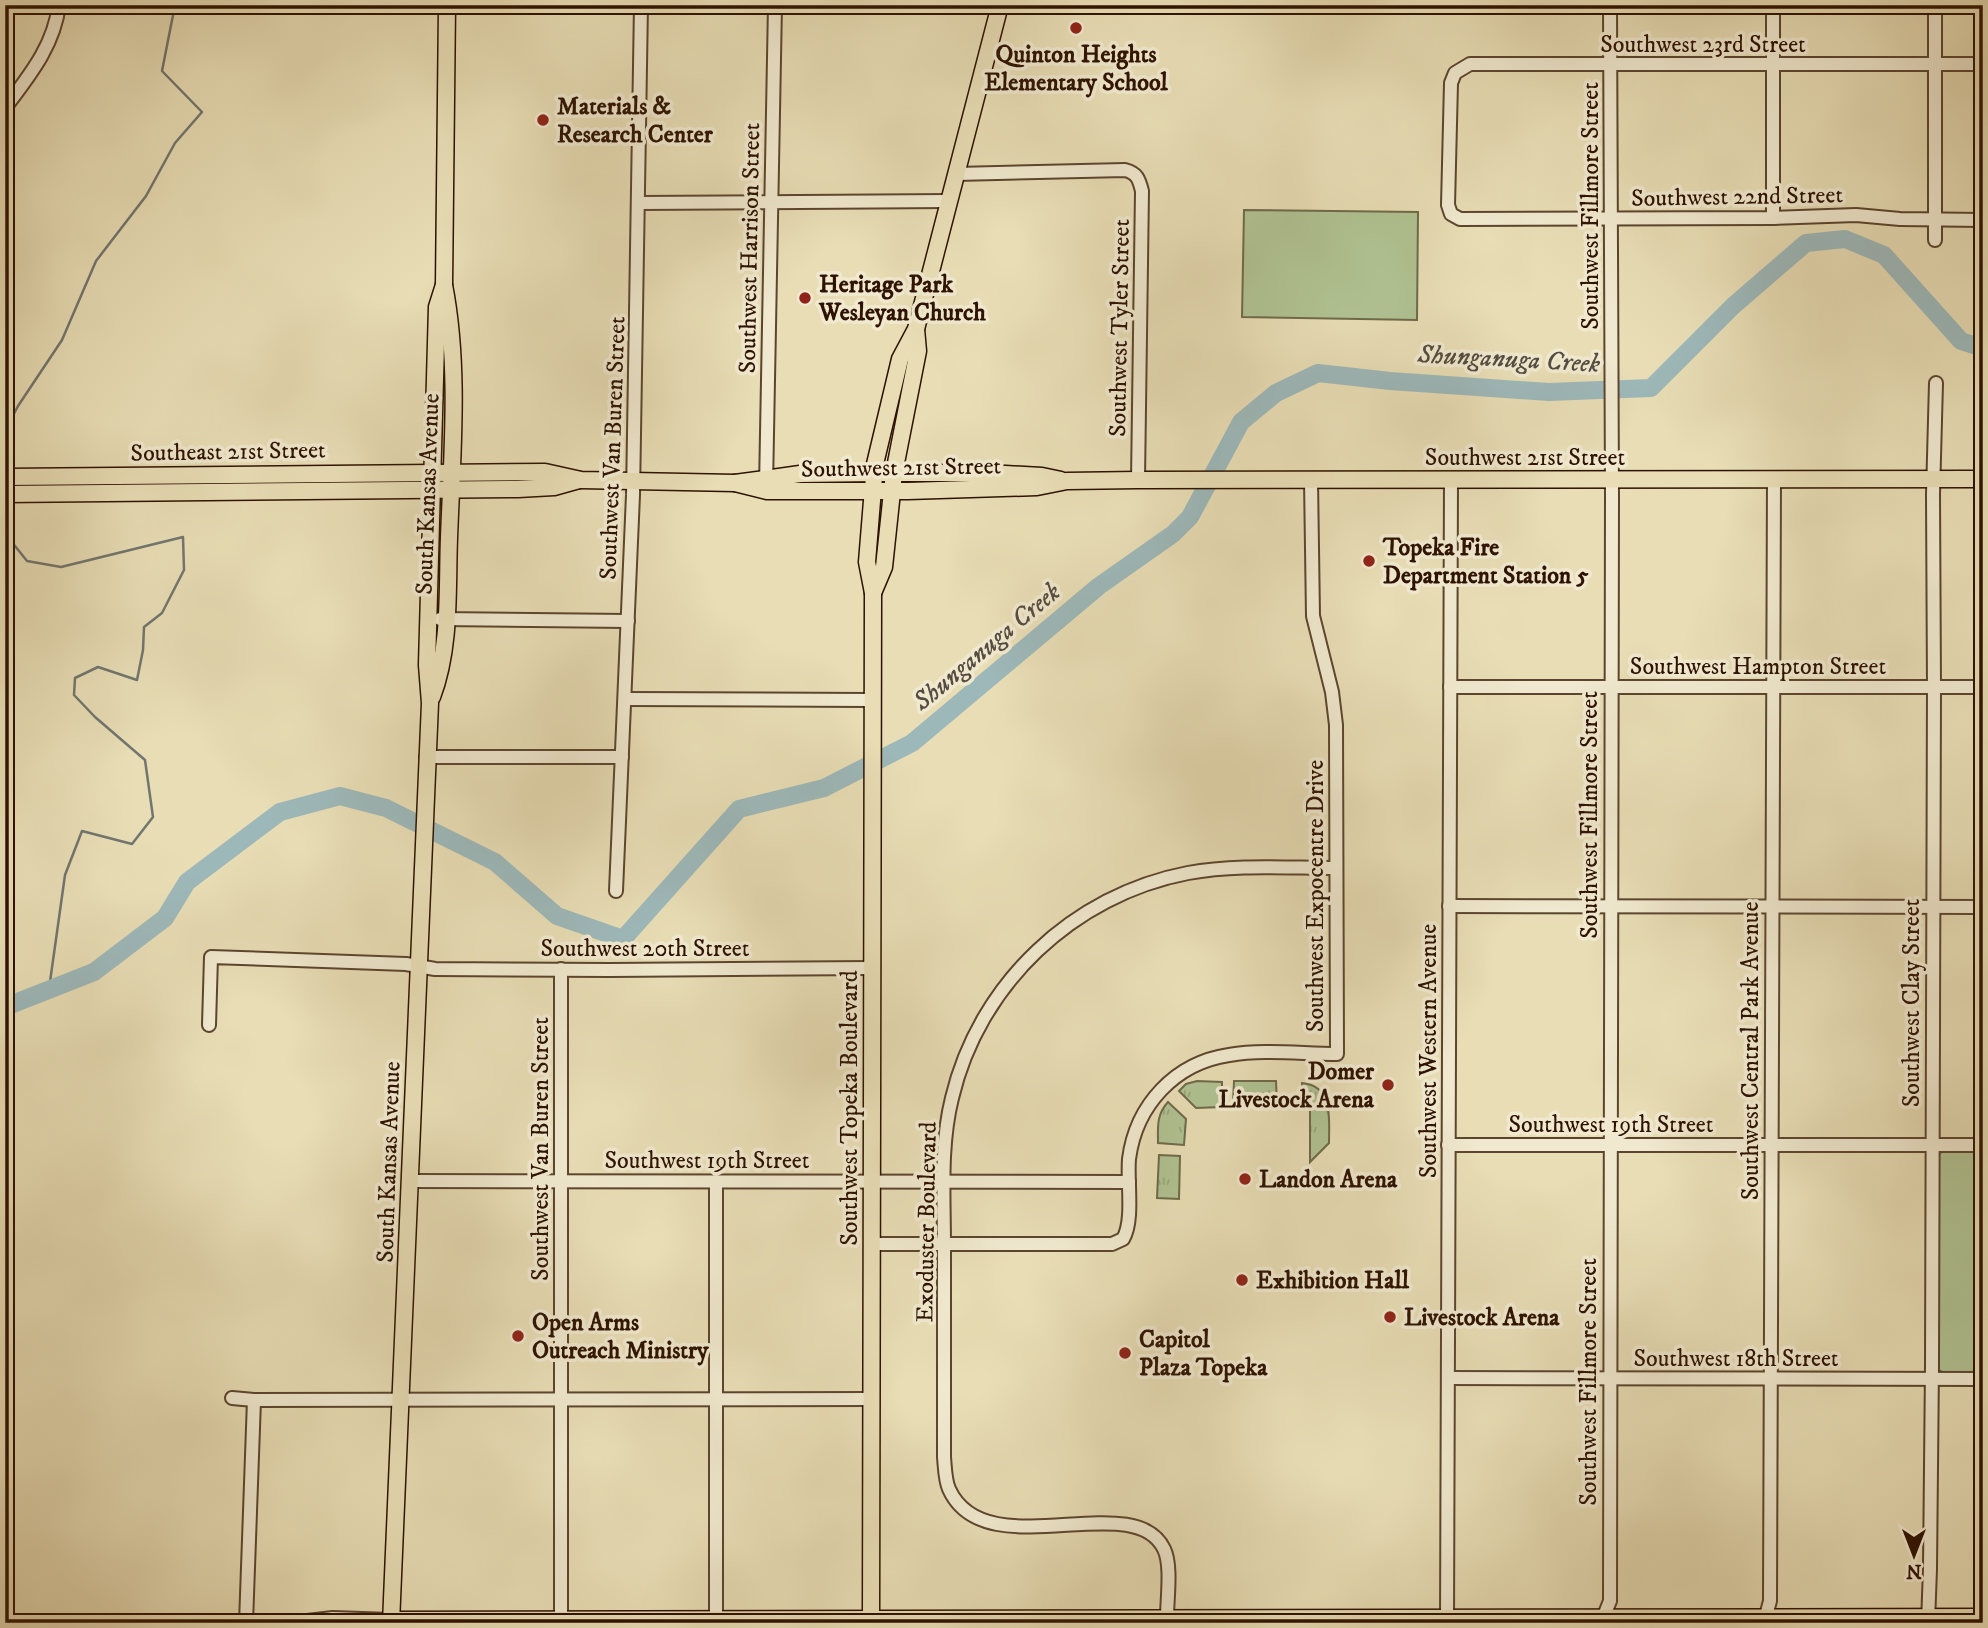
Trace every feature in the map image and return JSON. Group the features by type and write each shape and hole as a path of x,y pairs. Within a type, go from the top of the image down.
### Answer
{"main road":[{"name":"South Kansas Avenue","path":"430,703 440,677 446,619 451,489 451,321 444,285 447,5"},
{"name":"Southwest Topeka Boulevard","path":"871,1621 873,593 867,562 875,474 887,408 900,359 916,329 1000,5"},
{"name":"South Kansas Avenue","path":"391,1621 430,703 427,665 437,307 444,285"},
{"name":"Southwest Topeka Boulevard","path":"873,593 884,567 894,474 918,351 916,329"},
{"name":"Southwest 21st Street","path":"451,472 545,472 581,480 766,484 873,491 1037,487 1067,481 1138,480 1983,479"},
{"name":"Southeast 21st Street","path":"5,477 451,472"},
{"name":"Southwest 21st Street","path":"766,484 800,474 1042,475 1067,481"},
{"name":"Southwest 21st Street","path":"451,489 554,487 581,480"},
{"name":"Southeast 21st Street","path":"5,494 451,489"},
{"path":"391,1621 1071,1621 1167,1618 1928,1620 1983,1617"}],"street":[{"path":"5,108 46,50 56,25 59,5"},
{"name":"Southwest Van Buren Street","path":"616,891 633,481 641,5"},
{"name":"Southwest Harrison Street","path":"766,484 775,5"},
{"name":"Southwest Fillmore Street","path":"1603,1620 1609,1601 1612,480 1610,5"},
{"path":"1773,5 1773,218"},
{"path":"1935,5 1935,240"},
{"name":"Southwest 23rd Street","path":"1451,214 1448,205 1453,76 1459,69 1470,64 1983,64"},
{"name":"Southwest Tyler Street","path":"956,174 1125,170 1138,177 1142,191 1138,480"},
{"path":"639,203 949,201"},
{"name":"Southwest 22nd Street","path":"1451,214 1460,219 1773,218 1856,215 1983,220"},
{"name":"Southwest Clay Street","path":"1928,1620 1933,479 1936,383"},
{"name":"Southwest Western Avenue","path":"1447,1620 1451,479"},
{"name":"Southwest Central Park Avenue","path":"1765,1620 1770,1601 1774,479"},
{"name":"Southwest Expocentre Drive","path":"872,1244 1112,1244 1123,1239 1126,1234 1133,1139 1143,1114 1160,1090 1197,1063 1231,1054 1337,1054 1336,726 1332,692 1313,616 1311,480"},
{"path":"429,620 628,621"},
{"name":"Southwest Hampton Street","path":"1450,687 1983,687"},
{"path":"625,699 871,700"},
{"path":"426,757 622,757"},
{"name":"Exoduster Boulevard","path":"1167,1618 1167,1558 1160,1541 1147,1531 1127,1524 993,1524 977,1519 967,1512 948,1487 944,1457 944,1182 949,1113 958,1075 973,1039 996,999 1015,974 1060,931 1099,905 1127,892 1187,874 1234,869 1336,869"},
{"path":"1449,906 1983,907"},
{"name":"Southwest 20th Street","path":"209,1025 211,957 435,969 872,968"},
{"name":"Southwest Van Buren Street","path":"561,969 561,1621"},
{"name":"Southwest 19th Street","path":"1448,1145 1983,1145"},
{"name":"Southwest 19th Street","path":"411,1181 1129,1182"},
{"path":"716,1181 716,1621"},
{"name":"Southwest 18th Street","path":"1448,1378 1983,1379"},
{"path":"232,1398 871,1399"},
{"path":"247,1622 254,1400"},
{"path":"38,1623 307,1621 333,1618 391,1621"}],"green space":[{"path":"1244,210 1418,212 1417,320 1242,317"},
{"path":"1197,1081 1222,1082 1222,1107 1196,1108 1179,1091 1186,1084"},
{"path":"1234,1081 1276,1081 1277,1103 1233,1103"},
{"path":"1302,1083 1320,1090 1328,1105 1329,1114 1329,1143 1310,1162 1310,1110 1303,1103"},
{"path":"1168,1102 1186,1119 1184,1145 1158,1143 1160,1117"},
{"path":"1983,1150 1983,1373 1943,1373 1938,1369 1938,1155 1943,1151"},
{"path":"1159,1155 1180,1156 1179,1199 1157,1198"}],"waterway":[{"path":"5,431 18,406 62,340 96,261 146,196 175,143 202,112 162,71 175,5"},
{"name":"Shunganuga Creek","path":"5,1007 94,972 165,918 187,882 280,812 340,796 386,808 495,862 557,916 623,939 739,809 824,788 912,743 1099,586 1173,534 1190,517 1241,422 1276,393 1318,373 1549,392 1651,388 1733,306 1806,243 1845,239 1884,255 1961,341 1983,348"},
{"path":"5,525 7,536 27,561 61,567 183,537 184,570 162,613 144,627 137,680 98,667 75,678 74,695 145,760 153,817 132,844 82,831 65,875 49,989"}],"place":[{"name":"Quinton Heights Elementary School","path":"1076,28"},
{"name":"Materials & Research Center","path":"543,120"},
{"name":"Heritage Park Wesleyan Church","path":"805,298"},
{"name":"Topeka Fire Department Station 5","path":"1369,561"},
{"name":"Domer Livestock Arena","path":"1388,1085"},
{"name":"Landon Arena","path":"1245,1179"},
{"name":"Exhibition Hall","path":"1242,1280"},
{"name":"Livestock Arena","path":"1390,1317"},
{"name":"Open Arms Outreach Ministry","path":"518,1336"},
{"name":"Capitol Plaza Topeka","path":"1125,1353"}]}
